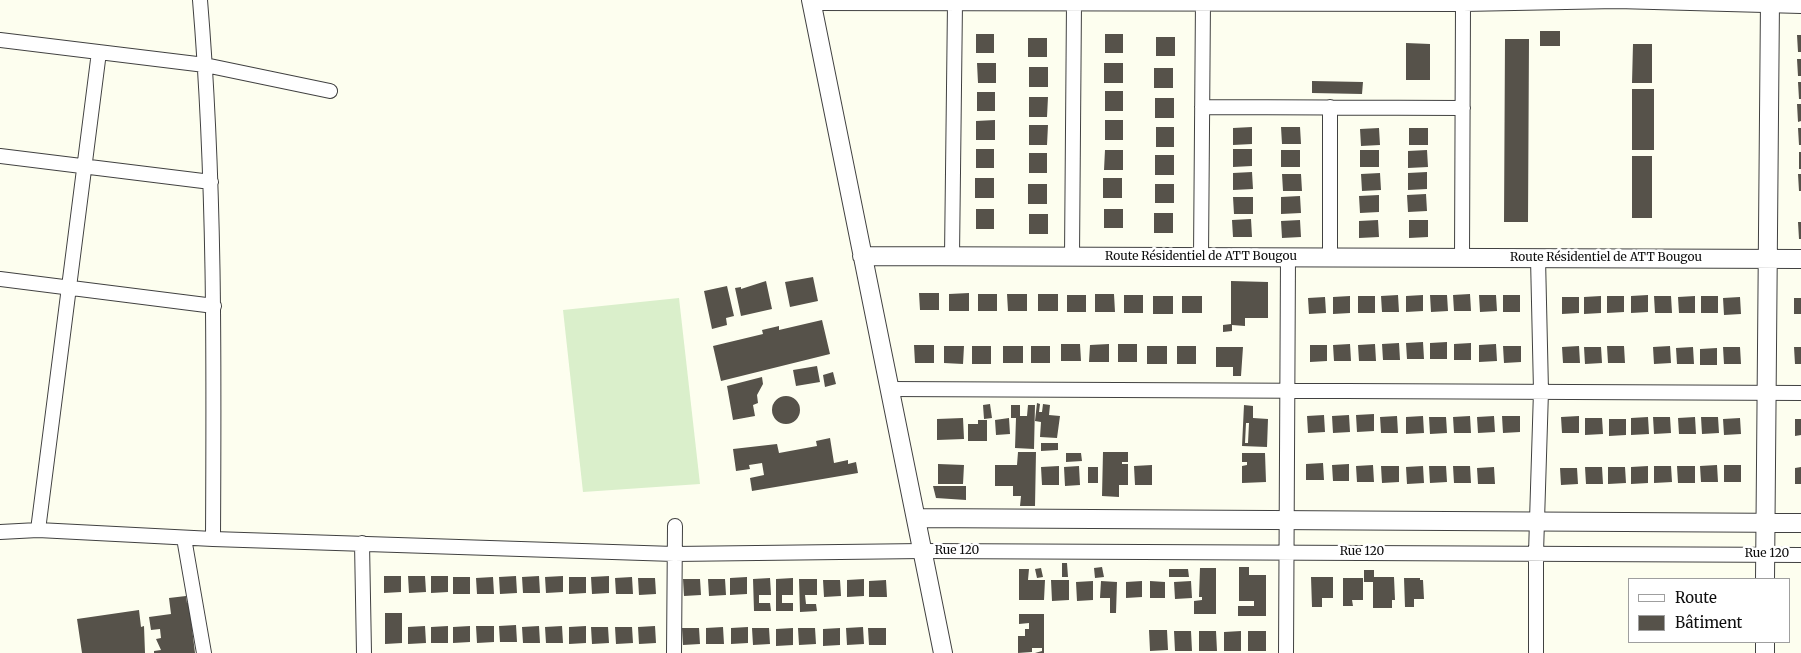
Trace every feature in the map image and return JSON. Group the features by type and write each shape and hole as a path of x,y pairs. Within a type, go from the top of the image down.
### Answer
{"street":[{"path":"200,0 212,182 214,306 213,539"},
{"path":"944,653 862,256 812,1 1463,4 1618,0 1770,3 1801,6"},
{"path":"1201,257 1203,2"},
{"path":"952,256 955,3"},
{"path":"1072,256 1074,3"},
{"path":"1765,578 1770,3"},
{"path":"1462,258 1463,4"},
{"path":"0,40 205,65 330,91"},
{"path":"38,530 98,52"},
{"path":"1202,107 1462,108"},
{"path":"1330,108 1330,257"},
{"path":"0,156 212,182"},
{"name":"Route Résidentiel de ATT Bougou","path":"862,256 1801,260"},
{"path":"1286,653 1288,257"},
{"path":"1536,653 1536,553 1541,391 1538,258"},
{"path":"0,279 214,306"},
{"path":"889,389 1801,393"},
{"path":"916,518 1801,522"},
{"path":"674,653 675,526"},
{"name":"Rue 120","path":"0,532 38,530 184,538 674,554 923,551 1801,554"},
{"path":"184,538 204,653"},
{"path":"362,543 364,653"}],"green space":[{"path":"679,298 700,484 583,492 563,310"}],"building":[{"path":"1540,31 1560,31 1560,46 1540,46"},
{"path":"976,34 994,34 994,53 976,53"},
{"path":"1105,34 1123,34 1123,53 1105,53"},
{"path":"1797,35 1801,35 1801,52 1798,52"},
{"path":"1156,37 1175,37 1175,56 1156,56"},
{"path":"1028,38 1047,38 1047,57 1028,57"},
{"path":"1505,39 1529,39 1528,222 1504,222"},
{"path":"1406,43 1430,44 1430,80 1406,80"},
{"path":"1633,44 1652,44 1652,83 1632,83"},
{"path":"1797,59 1801,59 1801,76 1798,76"},
{"path":"977,63 996,63 996,83 978,83"},
{"path":"1104,63 1123,63 1123,83 1104,83"},
{"path":"1029,67 1048,67 1048,87 1029,87"},
{"path":"1154,68 1173,68 1173,88 1154,88"},
{"path":"1312,81 1363,82 1362,94 1312,93"},
{"path":"1798,82 1801,82 1801,99 1799,99"},
{"path":"1632,89 1654,89 1654,150 1632,150"},
{"path":"1105,91 1123,91 1123,111 1105,111"},
{"path":"977,92 995,92 995,111 977,111"},
{"path":"1029,97 1048,97 1047,117 1029,117"},
{"path":"1155,98 1174,98 1174,118 1155,118"},
{"path":"1797,104 1801,104 1801,121 1798,122"},
{"path":"995,120 995,140 976,140 976,121"},
{"path":"1105,120 1123,120 1123,140 1105,140"},
{"path":"1029,125 1048,125 1047,145 1029,145"},
{"path":"1156,127 1174,127 1174,147 1156,147"},
{"path":"1252,127 1252,144 1233,145 1233,128"},
{"path":"1281,127 1300,127 1301,144 1282,144"},
{"path":"1379,128 1380,145 1361,146 1360,129"},
{"path":"1409,128 1428,128 1428,145 1409,145"},
{"path":"1798,128 1801,128 1801,145 1799,145"},
{"path":"976,149 994,149 994,168 976,168"},
{"path":"1233,149 1252,149 1252,166 1233,167"},
{"path":"1105,150 1123,150 1123,170 1104,170"},
{"path":"1281,150 1300,150 1300,167 1281,167"},
{"path":"1360,150 1379,150 1379,167 1360,167"},
{"path":"1427,150 1428,167 1408,168 1408,151"},
{"path":"1799,152 1801,152 1801,169 1799,169"},
{"path":"1029,153 1047,153 1047,173 1029,173"},
{"path":"1155,155 1174,155 1174,175 1155,175"},
{"path":"1632,156 1652,156 1652,218 1632,218"},
{"path":"1252,172 1253,189 1233,190 1233,173"},
{"path":"1427,172 1427,189 1408,190 1408,173"},
{"path":"1380,173 1381,190 1362,191 1361,174"},
{"path":"1282,174 1301,174 1302,191 1283,191"},
{"path":"1798,174 1801,174 1801,191 1799,191"},
{"path":"975,178 994,178 994,198 975,198"},
{"path":"1103,178 1122,178 1122,198 1103,198"},
{"path":"1028,184 1047,184 1047,204 1028,204"},
{"path":"1155,184 1174,184 1174,203 1155,203"},
{"path":"1426,194 1427,211 1408,212 1407,195"},
{"path":"1379,195 1379,212 1360,213 1359,196"},
{"path":"1300,196 1301,213 1281,214 1281,197"},
{"path":"1233,197 1253,197 1253,214 1234,214"},
{"path":"976,209 994,209 994,229 976,229"},
{"path":"1104,209 1123,209 1123,228 1104,228"},
{"path":"1154,213 1173,213 1173,233 1154,233"},
{"path":"1029,214 1048,214 1048,234 1029,234"},
{"path":"1251,219 1252,237 1233,237 1232,220"},
{"path":"1300,220 1301,237 1282,238 1281,221"},
{"path":"1378,220 1379,237 1359,238 1359,221"},
{"path":"1409,220 1428,220 1428,237 1409,238"},
{"path":"1798,222 1801,222 1801,239 1799,239"},
{"path":"813,277 818,301 790,307 785,282"},
{"path":"766,281 772,309 741,316 735,288 741,287 741,289"},
{"path":"1231,281 1268,282 1268,318 1245,318 1245,326 1232,325 1232,331 1223,332 1223,325 1231,324"},
{"path":"727,286 734,316 726,318 727,325 712,329 704,291"},
{"path":"919,293 939,293 939,310 920,310"},
{"path":"969,293 969,311 949,311 949,294"},
{"path":"978,294 997,294 997,311 978,311"},
{"path":"1007,294 1027,294 1027,311 1008,311"},
{"path":"1038,294 1058,294 1058,311 1038,311"},
{"path":"1095,294 1114,294 1115,312 1095,312"},
{"path":"1470,294 1471,311 1454,311 1453,295"},
{"path":"1067,295 1086,295 1086,312 1067,312"},
{"path":"1124,295 1143,295 1143,313 1124,313"},
{"path":"1398,295 1399,312 1382,312 1381,296"},
{"path":"1423,295 1423,311 1406,312 1406,296"},
{"path":"1430,295 1447,295 1448,311 1431,312"},
{"path":"1479,295 1496,295 1497,311 1480,312"},
{"path":"1503,295 1520,295 1520,312 1503,312"},
{"path":"1648,295 1648,312 1631,313 1631,296"},
{"path":"1153,296 1173,296 1173,314 1153,314"},
{"path":"1182,296 1202,296 1202,313 1182,313"},
{"path":"1350,296 1350,313 1333,314 1333,297"},
{"path":"1358,296 1375,296 1375,313 1358,313"},
{"path":"1601,296 1601,313 1584,314 1584,297"},
{"path":"1607,296 1624,296 1624,312 1607,313"},
{"path":"1654,296 1671,296 1672,313 1655,313"},
{"path":"1695,296 1695,313 1679,313 1678,297"},
{"path":"1701,296 1718,296 1718,313 1701,313"},
{"path":"1325,297 1326,313 1309,314 1308,298"},
{"path":"1562,297 1579,297 1579,313 1562,314"},
{"path":"1740,297 1741,314 1724,315 1723,298"},
{"path":"1794,298 1801,298 1801,314 1794,314"},
{"path":"822,320 830,354 721,381 713,346 763,334 762,330 779,326 779,330"},
{"path":"1423,342 1424,359 1407,359 1406,343"},
{"path":"1447,342 1447,359 1430,359 1430,343"},
{"path":"1399,343 1400,360 1383,360 1382,344"},
{"path":"1471,343 1471,360 1454,360 1454,344"},
{"path":"1061,344 1080,344 1081,361 1061,361"},
{"path":"1109,344 1109,362 1089,362 1090,345"},
{"path":"1118,344 1137,344 1137,362 1118,362"},
{"path":"1350,344 1351,361 1334,361 1333,345"},
{"path":"1375,344 1376,361 1359,361 1358,345"},
{"path":"1496,344 1497,361 1479,362 1479,345"},
{"path":"914,345 934,345 934,363 915,363"},
{"path":"1310,345 1327,345 1327,361 1310,362"},
{"path":"944,346 964,346 963,364 944,363"},
{"path":"972,346 991,346 991,364 972,364"},
{"path":"1003,346 1023,346 1023,363 1003,363"},
{"path":"1031,346 1050,346 1050,363 1031,363"},
{"path":"1147,346 1167,346 1167,364 1147,364"},
{"path":"1177,346 1196,346 1196,364 1177,364"},
{"path":"1503,346 1521,346 1521,362 1504,363"},
{"path":"1579,346 1580,363 1563,363 1562,347"},
{"path":"1607,346 1624,346 1625,363 1608,363"},
{"path":"1670,346 1671,363 1654,364 1653,347"},
{"path":"1216,347 1243,347 1241,376 1233,376 1233,367 1216,367"},
{"path":"1584,347 1601,347 1602,363 1585,364"},
{"path":"1693,347 1694,364 1677,364 1676,348"},
{"path":"1723,347 1740,347 1741,364 1724,364"},
{"path":"1794,347 1801,347 1801,364 1795,364"},
{"path":"1717,348 1717,365 1700,365 1700,349"},
{"path":"817,366 820,382 796,386 793,370"},
{"path":"833,372 836,384 825,387 823,375"},
{"path":"762,377 763,384 757,395 758,403 753,405 755,416 733,420 727,386"},
{"path":"786,396 796,400 800,410 796,420 786,424 776,420 772,410 776,400"},
{"path":"1037,403 1040,404 1039,412 1042,412 1043,404 1050,405 1049,415 1060,416 1057,438 1040,437 1041,422 1035,421"},
{"path":"990,404 992,418 984,419 983,405"},
{"path":"1011,405 1020,405 1020,416 1027,416 1028,405 1035,405 1034,449 1015,448 1016,418 1011,418"},
{"path":"1244,405 1253,406 1253,418 1268,419 1267,447 1242,446","holes":["1246,423 1249,423 1248,443 1245,443"]},
{"path":"1374,414 1374,431 1357,432 1356,415"},
{"path":"1324,415 1325,432 1308,433 1307,416"},
{"path":"1349,415 1350,432 1333,433 1332,416"},
{"path":"1397,416 1398,433 1381,433 1380,417"},
{"path":"1423,416 1424,433 1406,434 1406,417"},
{"path":"1470,416 1471,433 1454,433 1453,417"},
{"path":"1494,416 1495,432 1478,433 1477,417"},
{"path":"1502,416 1520,416 1520,432 1503,433"},
{"path":"1579,416 1579,433 1562,433 1561,417"},
{"path":"1429,417 1446,417 1447,433 1430,434"},
{"path":"1648,417 1649,434 1631,435 1631,418"},
{"path":"1653,417 1670,417 1671,433 1654,434"},
{"path":"1695,417 1696,434 1679,434 1678,418"},
{"path":"1701,417 1718,417 1719,433 1702,434"},
{"path":"963,418 964,439 937,440 937,419"},
{"path":"1009,418 1010,434 996,435 995,420"},
{"path":"1585,418 1602,418 1603,434 1585,435"},
{"path":"1740,418 1741,434 1724,435 1723,419"},
{"path":"1609,419 1626,419 1626,435 1609,436"},
{"path":"1795,419 1801,419 1801,435 1795,436"},
{"path":"978,420 987,420 987,441 968,441 968,424 978,424"},
{"path":"830,438 834,463 848,460 848,464 856,462 858,473 752,491 750,478 764,475 762,463 749,465 750,469 736,471 733,449 777,444 779,453 817,446 816,441"},
{"path":"1041,443 1058,443 1058,450 1041,451"},
{"path":"1018,452 1036,452 1035,506 1020,506 1021,496 1013,496 1013,486 995,486 995,465 1017,465"},
{"path":"1103,452 1128,452 1128,462 1122,462 1122,464 1128,464 1128,485 1119,485 1119,497 1102,496"},
{"path":"1066,453 1081,453 1082,461 1066,462"},
{"path":"1242,453 1265,453 1266,482 1242,483 1242,466 1247,465 1247,462 1242,462"},
{"path":"1323,463 1324,480 1306,480 1306,464"},
{"path":"938,464 964,465 963,484 938,484"},
{"path":"1349,464 1349,481 1333,481 1332,465"},
{"path":"1152,465 1152,485 1135,485 1134,466"},
{"path":"1373,465 1374,482 1357,482 1356,466"},
{"path":"1717,465 1718,482 1701,482 1700,466"},
{"path":"1724,465 1741,465 1741,482 1724,482"},
{"path":"1059,466 1059,485 1042,485 1041,467"},
{"path":"1079,466 1080,485 1065,486 1064,467"},
{"path":"1381,466 1399,466 1399,482 1382,483"},
{"path":"1423,466 1424,483 1407,484 1406,467"},
{"path":"1429,466 1446,466 1447,482 1430,483"},
{"path":"1453,466 1470,466 1471,483 1454,483"},
{"path":"1648,466 1648,483 1631,484 1631,467"},
{"path":"1654,466 1671,466 1672,482 1654,483"},
{"path":"1677,466 1695,466 1695,483 1678,483"},
{"path":"1088,467 1098,467 1098,483 1088,483"},
{"path":"1494,467 1495,484 1478,484 1477,468"},
{"path":"1585,467 1602,467 1603,484 1586,484"},
{"path":"1608,467 1625,467 1626,483 1608,484"},
{"path":"1801,467 1801,484 1795,484 1795,468"},
{"path":"1560,468 1577,468 1578,484 1561,485"},
{"path":"933,486 966,486 966,500 936,498"},
{"path":"1062,563 1067,563 1068,577 1062,577"},
{"path":"1102,567 1104,577 1095,578 1094,568"},
{"path":"1239,567 1249,567 1249,575 1266,575 1266,616 1238,616 1238,606 1254,606 1254,601 1239,601"},
{"path":"1041,568 1043,577 1037,578 1035,569"},
{"path":"1200,568 1216,568 1216,614 1194,614 1194,601 1202,600 1202,597 1199,597"},
{"path":"1019,569 1029,569 1028,580 1045,580 1044,600 1019,600"},
{"path":"1169,569 1188,569 1189,577 1169,577"},
{"path":"1364,570 1374,570 1374,577 1394,577 1395,600 1392,600 1392,608 1373,608 1373,582 1364,582"},
{"path":"384,576 401,576 401,592 384,593"},
{"path":"408,576 425,576 426,592 409,593"},
{"path":"431,576 448,576 448,592 431,593"},
{"path":"516,576 517,593 500,594 499,577"},
{"path":"539,576 540,593 523,593 522,577"},
{"path":"563,576 563,592 546,593 545,577"},
{"path":"609,576 609,593 592,594 591,577"},
{"path":"453,577 470,577 470,594 453,594"},
{"path":"493,577 494,594 477,594 476,578"},
{"path":"569,577 586,577 586,593 569,594"},
{"path":"632,577 633,594 616,594 615,578"},
{"path":"747,577 747,594 730,595 730,578"},
{"path":"1311,577 1333,577 1333,598 1322,598 1322,607 1312,607"},
{"path":"638,578 655,578 656,594 639,595"},
{"path":"770,578 771,595 759,595 759,603 770,603 771,611 754,611 753,579"},
{"path":"793,578 793,595 782,595 782,603 793,603 793,611 776,611 776,579"},
{"path":"1343,578 1363,578 1363,600 1352,600 1353,606 1343,606"},
{"path":"1404,578 1420,578 1420,580 1423,580 1424,599 1414,599 1414,607 1405,607"},
{"path":"683,579 700,579 701,595 684,596"},
{"path":"708,579 725,579 726,595 709,596"},
{"path":"799,579 817,579 817,595 805,595 806,604 816,604 817,611 800,612"},
{"path":"864,579 864,596 847,597 847,580"},
{"path":"823,580 840,580 841,596 824,597"},
{"path":"886,580 887,597 869,597 869,581"},
{"path":"1051,580 1069,580 1069,600 1052,601"},
{"path":"1093,581 1093,600 1077,601 1076,582"},
{"path":"1101,581 1117,582 1116,613 1110,613 1110,598 1100,598"},
{"path":"1142,581 1142,597 1126,598 1126,582"},
{"path":"1150,581 1165,582 1165,598 1150,598"},
{"path":"1191,581 1192,598 1175,599 1174,582"},
{"path":"186,596 187,603 189,603 195,653 154,653 154,651 161,650 156,639 161,638 160,629 151,630 149,617 171,614 169,598"},
{"path":"139,610 141,627 144,626 145,653 82,653 77,619"},
{"path":"385,613 402,613 402,643 385,644"},
{"path":"1019,614 1044,614 1044,653 1035,653 1042,651 1042,648 1032,648 1032,652 1018,653 1018,636 1025,636 1025,629 1029,629 1029,623 1019,624"},
{"path":"516,625 517,642 500,642 499,626"},
{"path":"425,626 426,643 408,644 408,627"},
{"path":"448,626 448,643 431,643 431,627"},
{"path":"470,626 470,642 453,643 453,627"},
{"path":"476,626 494,626 494,642 477,643"},
{"path":"539,626 540,643 523,643 522,627"},
{"path":"562,626 563,643 546,643 545,627"},
{"path":"586,626 586,643 569,644 569,627"},
{"path":"655,626 656,643 639,644 638,627"},
{"path":"591,627 608,627 609,643 592,644"},
{"path":"615,627 632,627 633,643 616,644"},
{"path":"723,627 724,644 706,644 706,628"},
{"path":"748,627 748,643 731,644 731,628"},
{"path":"863,627 864,644 847,645 846,628"},
{"path":"682,628 699,628 700,644 683,645"},
{"path":"752,628 769,628 770,644 753,645"},
{"path":"793,628 793,645 776,646 776,629"},
{"path":"798,628 815,628 816,644 799,645"},
{"path":"840,628 840,645 823,646 823,629"},
{"path":"868,628 886,628 886,645 869,645"},
{"path":"1149,630 1167,630 1168,650 1150,651"},
{"path":"1174,631 1191,631 1192,651 1175,651"},
{"path":"1199,631 1216,631 1217,651 1199,651"},
{"path":"1241,631 1241,651 1224,651 1224,632"},
{"path":"1248,631 1266,631 1266,651 1248,651"}]}
